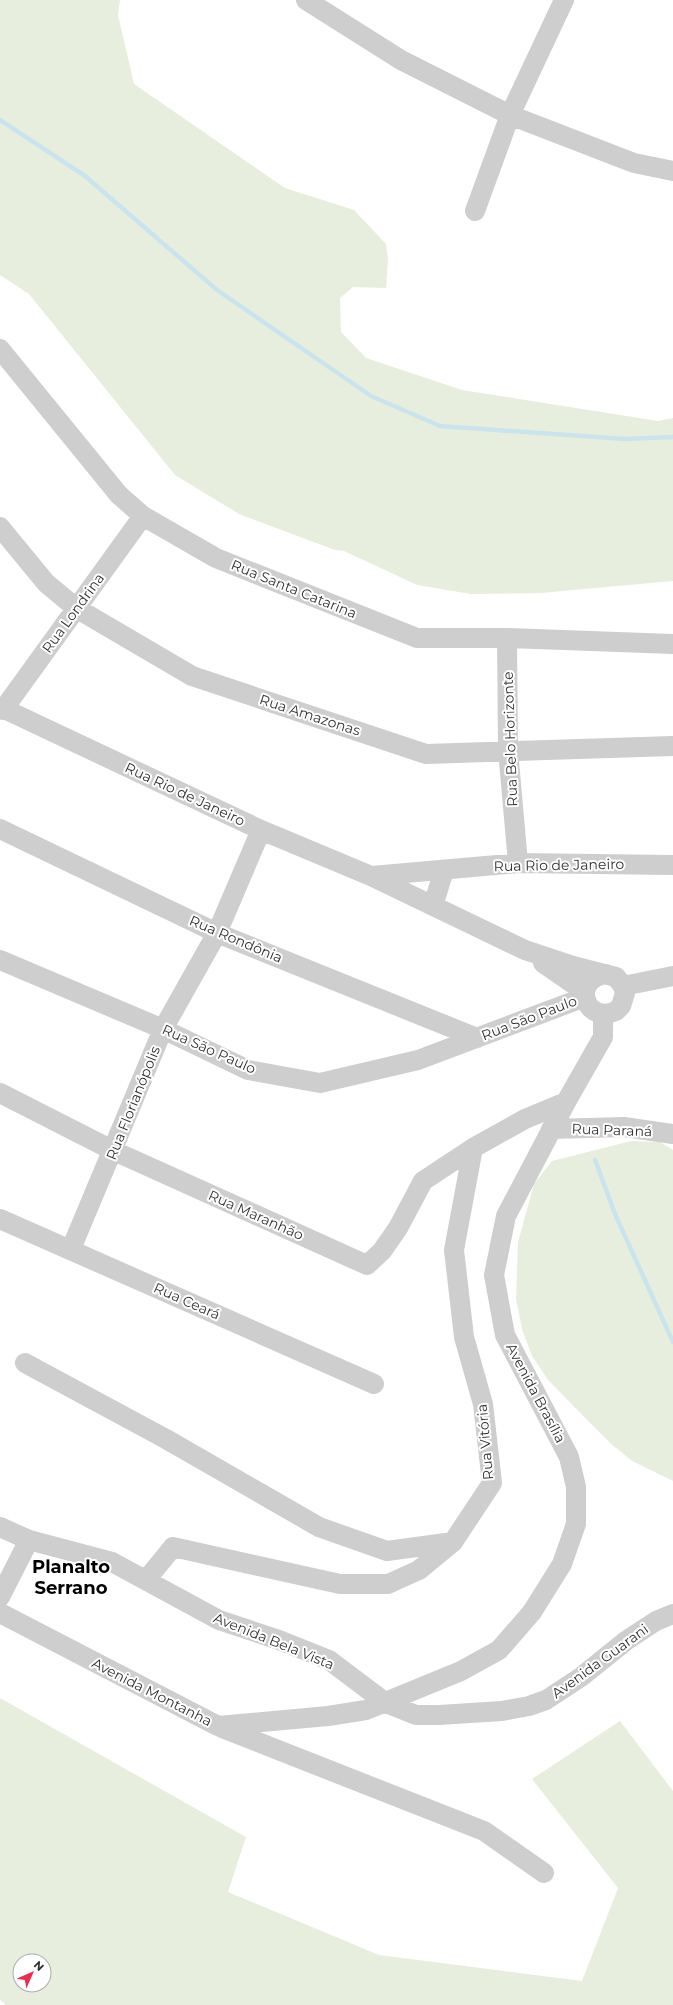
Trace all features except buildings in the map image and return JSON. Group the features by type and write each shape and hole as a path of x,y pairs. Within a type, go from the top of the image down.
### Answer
{"street":[{"path":"306,0 401,60 510,115 634,163 673,171"},
{"path":"475,211 510,115 564,0"},
{"name":"Rua Santa Catarina","path":"0,349 119,495 143,516 216,558 417,638 507,638 673,644"},
{"name":"Rua Londrina","path":"2,708 143,516"},
{"name":"Rua Amazonas","path":"0,527 46,583 76,608 192,676 426,754 508,750 673,746"},
{"name":"Rua Belo Horizonte","path":"507,638 508,750 518,863"},
{"name":"Rua Rio de Janeiro","path":"2,708 261,830 371,876 525,950 573,966 606,974"},
{"name":"Rua Rondônia","path":"0,829 217,933 477,1038"},
{"name":"Rua Florianópolis","path":"71,1249 114,1151 163,1029 217,933 261,830"},
{"name":"Rua Rio de Janeiro","path":"371,876 518,863 673,865"},
{"path":"433,906 444,870"},
{"name":"Rua Rio de Janeiro","path":"525,950 585,994"},
{"name":"Rua São Paulo","path":"0,960 163,1029 248,1070 320,1083 418,1060 477,1038 585,994"},
{"path":"606,974 616,977 623,986 625,992 621,1006 610,1013 603,1014 591,1008 585,994 587,984 592,979 606,974"},
{"path":"623,986 673,976"},
{"name":"Avenida Brasília","path":"386,1703 462,1671 499,1650 532,1612 562,1564 576,1524 576,1486 569,1457 505,1335 494,1275 506,1216 551,1129 603,1037 603,1014"},
{"name":"Rua Maranhão","path":"0,1094 114,1151 367,1265 382,1251 398,1228 423,1181 473,1148"},
{"path":"473,1148 525,1119 566,1102"},
{"name":"Rua Paraná","path":"551,1129 624,1128 673,1134"},
{"name":"Rua Vitória","path":"146,1580 173,1547 340,1584 388,1584 419,1570 453,1542 492,1483 483,1404 464,1337 454,1250 473,1148"},
{"name":"Rua Ceará","path":"0,1219 71,1249 374,1384"},
{"path":"25,1363 166,1439 319,1527 387,1551 453,1542"},
{"name":"Avenida Bela Vista","path":"0,1527 29,1540 112,1562 219,1620 279,1640 329,1660 386,1703"},
{"path":"0,1597 29,1540"},
{"name":"Avenida Montanha","path":"0,1613 218,1726 328,1716 366,1710 386,1703"},
{"name":"Avenida Guarani","path":"386,1703 416,1715 502,1711 529,1706 546,1700 581,1677 627,1640 656,1621 673,1614"},
{"path":"433,1683 431,1699 439,1715"},
{"path":"218,1726 484,1831 544,1873"}],"green space":[{"path":"0,0 120,0 118,15 134,84 285,188 354,210 386,244 388,260 386,288 353,287 340,298 341,332 366,358 462,390 658,421 673,418 673,581 541,593 471,594 417,585 344,551 335,550 239,514 175,475 29,294 0,275"},
{"path":"631,1141 660,1142 673,1150 673,1481 632,1461 609,1442 548,1380 532,1356 522,1329 516,1299 518,1242 534,1184 552,1161"},
{"path":"0,1698 246,1837 228,1892 379,1955 582,1981 618,1888 532,1779 620,1721 673,1791 673,2005 6,2005 0,2000"}],"waterway":[{"path":"0,120 85,176 217,290 371,396 440,426 625,439 673,437"},
{"path":"595,1160 615,1214 673,1342"}],"district":[{"name":"Planalto Serrano","path":"71,1577"}]}
